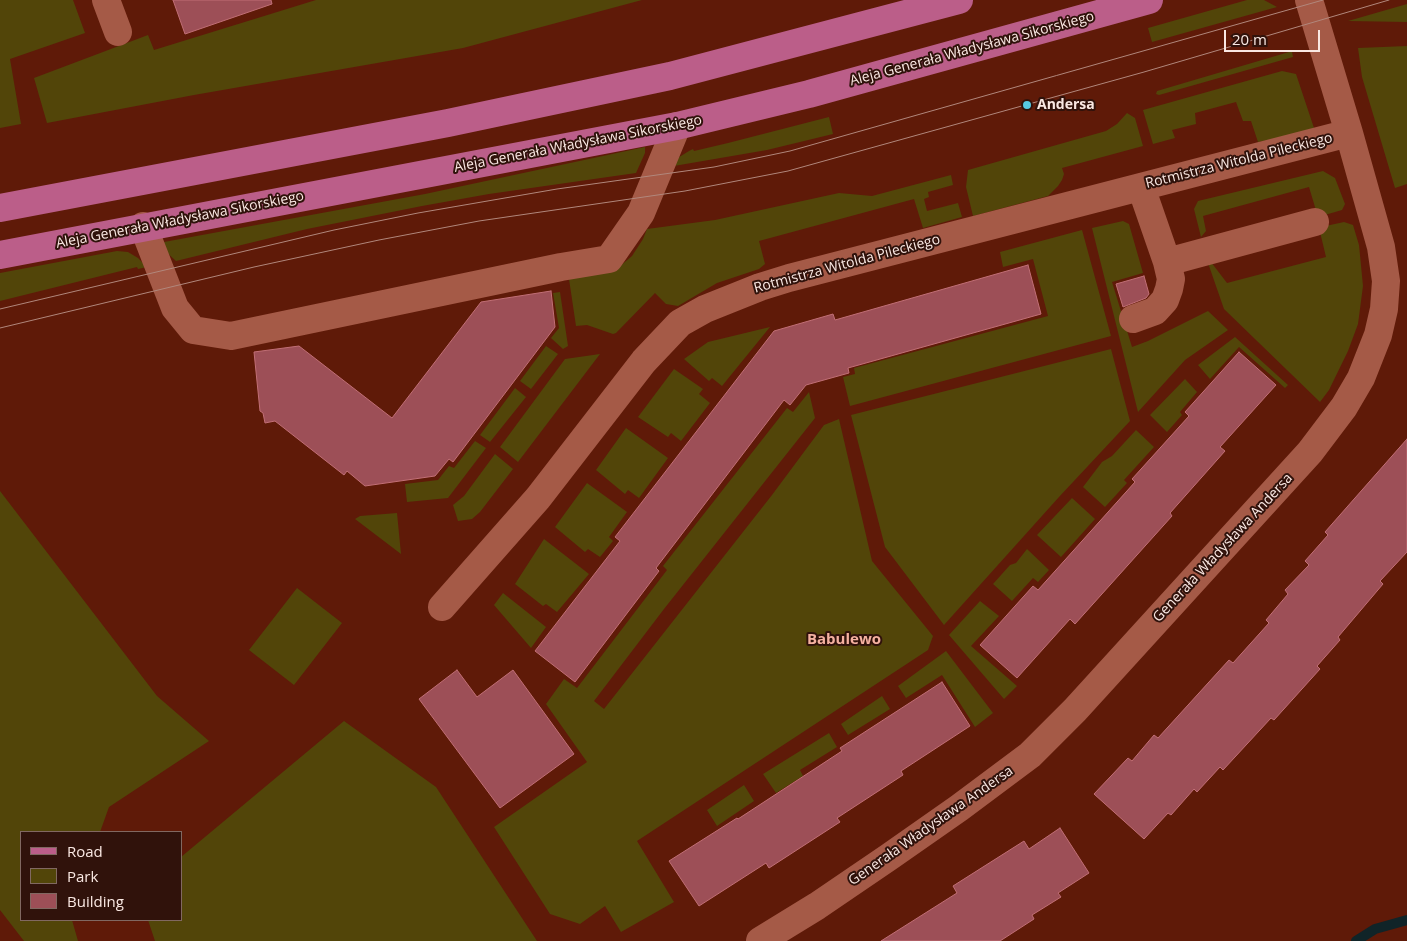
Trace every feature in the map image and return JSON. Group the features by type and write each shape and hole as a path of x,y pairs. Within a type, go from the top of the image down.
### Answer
{"main road":[{"path":"0,208 448,123 670,76 959,0"},
{"name":"Aleja Generała Władysława Sikorskiego","path":"0,255 142,226 677,126 809,94 1149,0"}],"street":[{"path":"106,0 118,32"},
{"name":"Generała Władysława Andersa","path":"760,941 889,858 1030,755 1075,710 1273,494 1310,452 1344,408 1361,378 1378,335 1384,309 1386,282 1381,247 1309,0"},
{"path":"142,226 175,308 193,330 231,336 561,267 609,259 641,213 677,126"},
{"name":"Rotmistrza Witolda Pileckiego","path":"442,606 538,498 644,361 680,324 705,309 760,286 789,278 1349,133"},
{"path":"1133,319 1155,311 1165,300 1170,289 1171,279 1141,187"},
{"path":"1167,262 1315,222"}],"green space":[{"path":"0,0 73,0 85,33 10,59 21,124 0,128"},
{"path":"316,0 642,0 463,48 47,123 34,78 148,35 154,50"},
{"path":"1247,0 1264,0 1277,7 1152,42 1148,28"},
{"path":"1407,4 1407,22 1348,21"},
{"path":"1407,46 1407,184 1395,188 1362,77 1358,48"},
{"path":"1292,52 1293,57 1159,95 1156,94 1157,91"},
{"path":"1282,71 1296,74 1314,128 1297,135 1258,142 1251,121 1243,121 1236,102 1195,113 1196,124 1172,130 1175,138 1153,144 1143,110"},
{"path":"1127,113 1135,118 1143,146 1062,168 1064,174 1062,180 1048,196 973,216 966,187 968,170 1106,131 1117,124"},
{"path":"829,117 833,134 767,150 668,167 676,159 693,149 694,151 728,143"},
{"path":"645,147 645,153 636,173 489,194 422,206 307,229 176,261 163,249 164,242 425,194"},
{"path":"1323,171 1335,178 1345,204 1342,210 1318,217 1309,187 1203,216 1206,231 1201,237 1194,209 1198,201"},
{"path":"951,175 953,185 928,192 929,197 924,199 927,211 958,203 962,217 923,228 914,199 759,241 765,264 759,269 717,283 678,306 666,304 655,293 613,334 587,325 576,326 569,279 619,267 632,256 647,229 715,220 839,193 872,196"},
{"path":"1123,221 1129,224 1143,273 1112,282 1132,347 1208,311 1228,330 1185,360 1138,412 1092,228"},
{"path":"1344,222 1353,225 1359,245 1363,286 1358,324 1348,351 1329,390 1320,402 1224,309 1208,263 1211,262 1227,283 1326,257 1320,232 1321,227"},
{"path":"1082,230 1111,336 850,406 843,377 855,374 854,368 1048,316 1033,259 1003,267 1000,252"},
{"path":"117,251 128,252 147,267 138,269 137,267 0,301 0,273"},
{"path":"560,292 568,346 563,349 551,338 559,328 553,293"},
{"path":"770,327 722,386 712,378 709,381 684,359 708,342"},
{"path":"1235,337 1288,385 1285,388 1239,347 1210,379 1198,365"},
{"path":"546,346 558,354 531,389 520,381"},
{"path":"1111,349 1130,421 944,625 885,547 851,415"},
{"path":"600,354 518,462 500,447 565,359"},
{"path":"674,369 703,389 699,394 710,403 681,441 671,433 668,437 638,417"},
{"path":"1185,379 1197,392 1180,412 1182,415 1167,432 1150,415"},
{"path":"515,388 526,397 490,442 480,435"},
{"path":"809,392 815,418 594,701 604,709 772,495 824,425 839,419 872,561 933,636 928,650 637,841 674,902 621,932 605,906 580,924 550,914 494,827 587,762 546,704 564,679 577,688 667,570 663,566 787,408 793,412"},
{"path":"626,428 668,458 639,498 628,490 625,494 596,470"},
{"path":"1136,430 1154,447 1124,480 1127,483 1105,507 1083,487 1102,462 1112,456"},
{"path":"475,441 486,448 448,498 407,502 405,484 438,480 449,466 454,468"},
{"path":"495,454 513,469 480,512 472,519 458,521 453,505 464,496"},
{"path":"587,483 627,512 609,537 613,541 600,557 588,549 585,552 555,527"},
{"path":"0,491 157,696 209,741 109,807 100,831 20,831 20,921 72,921 78,941 24,941 0,910"},
{"path":"1072,498 1095,519 1061,557 1037,535"},
{"path":"397,513 401,554 355,519 360,516"},
{"path":"544,539 589,574 557,612 546,604 543,606 515,584"},
{"path":"1027,549 1049,570 1038,582 1033,578 1012,601 993,584 1010,565 1016,563"},
{"path":"297,588 342,623 294,685 249,650"},
{"path":"503,593 546,627 531,648 494,605"},
{"path":"980,601 999,616 971,646 1017,686 1004,699 949,635"},
{"path":"946,651 993,713 975,727 942,675 906,698 898,686"},
{"path":"882,696 890,709 848,735 841,724"},
{"path":"344,721 436,787 537,941 155,941 148,921 182,921 182,856"},
{"path":"829,733 837,747 800,770 803,776 776,793 763,774"},
{"path":"744,785 754,801 717,826 707,810"}],"building":[{"path":"173,0 271,0 272,4 185,34"},
{"path":"1028,265 1041,314 848,368 849,373 806,385 790,405 784,400 656,568 659,571 575,682 535,651 620,541 615,537 774,331 833,314 835,320"},
{"path":"1144,276 1149,294 1146,298 1123,307 1116,284"},
{"path":"551,291 555,327 453,462 449,459 435,476 365,486 347,471 344,475 275,421 265,423 263,413 260,411 254,352 299,346 392,418 481,302"},
{"path":"1239,352 1276,385 1220,447 1225,451 1170,513 1172,516 1075,624 1070,619 1017,678 980,645 1033,586 1038,590 1135,482 1132,479 1189,416 1185,412"},
{"path":"1407,439 1407,552 1380,581 1383,584 1338,637 1340,640 1317,666 1320,669 1274,720 1271,718 1223,770 1220,767 1197,792 1194,789 1171,815 1168,813 1144,839 1094,794 1128,758 1132,761 1154,735 1158,738 1229,660 1233,663 1269,623 1266,620 1288,594 1285,590 1309,565 1305,561 1328,535 1325,532"},
{"path":"457,670 477,697 513,670 574,754 500,808 419,699"},
{"path":"942,682 970,726 901,771 903,775 837,818 840,822 769,868 766,863 699,906 669,861 738,819 842,751 840,748"},
{"path":"1060,828 1089,873 1058,893 1061,897 1032,915 1034,919 1000,941 881,941 957,893 953,886 1024,841 1029,849"}],"waterway":[{"path":"1356,941 1375,929 1407,920"}],"tram line":[{"path":"0,309 334,230 418,213 557,189 714,167 790,151 1323,0"},
{"path":"0,328 254,267 379,240 479,221 685,191 788,171 1144,72 1389,0"}],"place":[{"name":"Andersa","path":"1027,105"}],"district":[{"name":"Babulewo","path":"844,640"}]}
